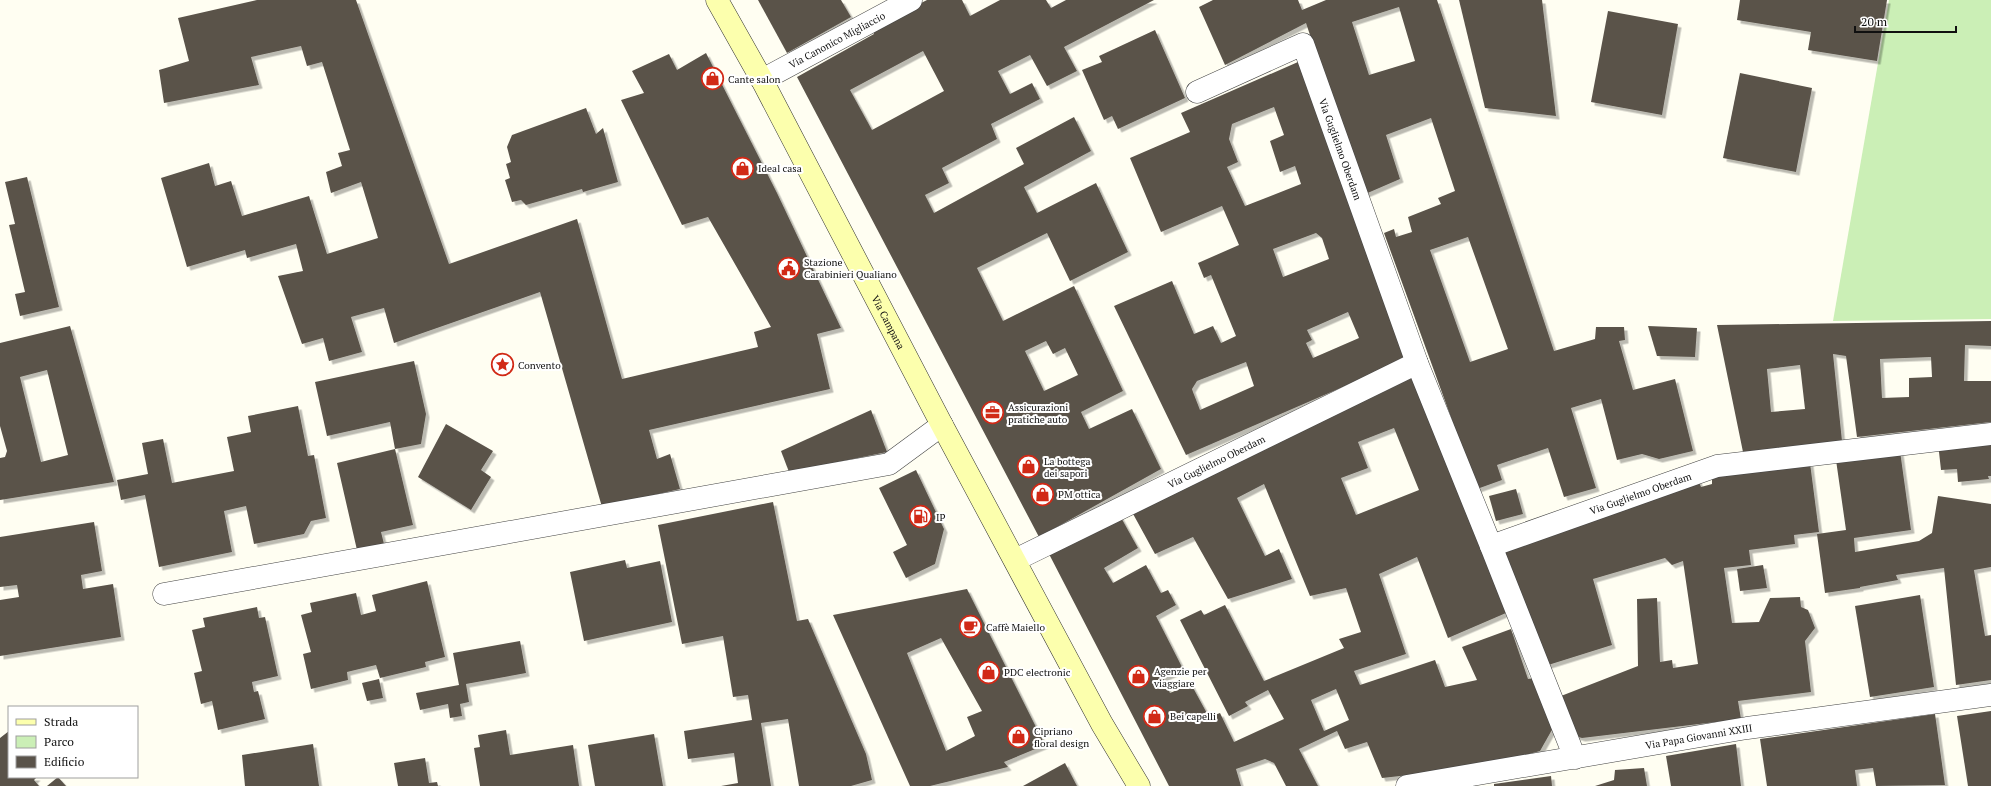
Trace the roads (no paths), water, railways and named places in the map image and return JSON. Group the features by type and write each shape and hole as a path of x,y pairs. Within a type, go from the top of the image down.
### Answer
{"main road":[{"name":"Via Campana","path":"717,0 762,80 942,425 1102,724 1139,786"}],"street":[{"name":"Via Canonico Migliaccio","path":"762,80 911,0"},
{"name":"Via Guglielmo Oberdam","path":"1196,92 1303,44 1417,363 1491,546 1717,466 1991,434"},
{"name":"Via Guglielmo Oberdam","path":"1015,560 1417,363"},
{"path":"164,594 889,464 942,425"},
{"path":"1491,546 1575,758"},
{"name":"Via Papa Giovanni XXIII","path":"1407,786 1747,728 1991,695"}],"place":[{"name":"Cante salon","path":"713,79"},
{"name":"Ideal casa","path":"742,168"},
{"name":"Stazione Carabinieri Qualiano","path":"789,268"},
{"name":"Convento","path":"503,365"},
{"name":"Assicurazioni pratiche auto","path":"992,413"},
{"name":"La bottega dei sapori","path":"1029,467"},
{"name":"PM ottica","path":"1042,494"},
{"name":"IP","path":"920,517"},
{"name":"Caffè Maiello","path":"970,627"},
{"name":"PDC electronic","path":"988,672"},
{"name":"Agenzie per viaggiare","path":"1138,677"},
{"name":"Bei capelli","path":"1154,716"},
{"name":"Cipriano floral design","path":"1019,737"}]}
